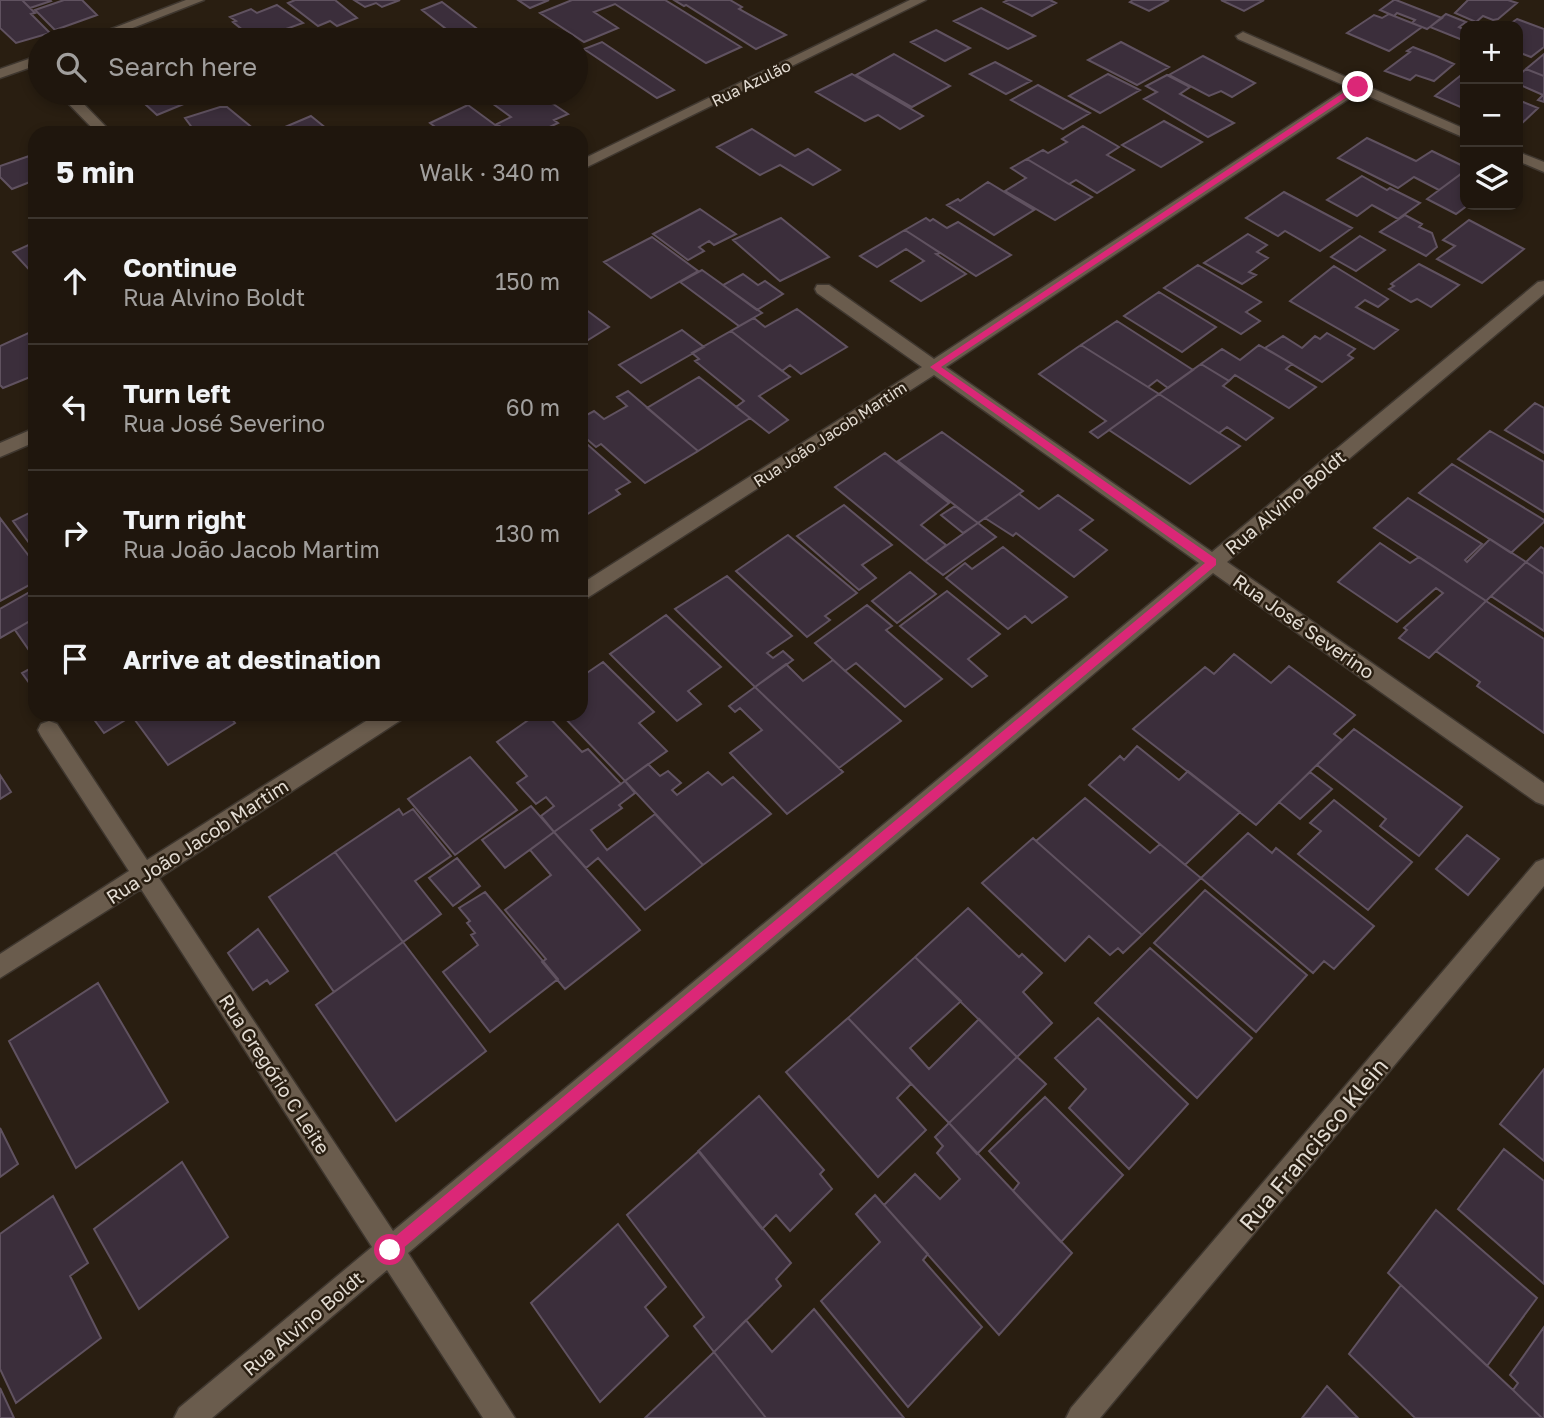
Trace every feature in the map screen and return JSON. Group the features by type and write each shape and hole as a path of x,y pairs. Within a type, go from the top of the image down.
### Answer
{"street":[{"path":"122,28 198,0"},
{"name":"Rua Azulão","path":"588,163 920,0"},
{"path":"1243,37 1460,132"},
{"path":"0,74 28,65"},
{"name":"Rua João Jacob Martim","path":"588,589 934,367 1358,87"},
{"path":"77,105 98,126"},
{"path":"1523,158 1544,168"},
{"name":"Rua Alvino Boldt","path":"189,1418 1544,286"},
{"name":"Rua José Severino","path":"823,289 1544,794"},
{"path":"0,451 28,437"},
{"name":"Rua João Jacob Martim","path":"0,967 383,721"},
{"name":"Rua Gregório C Leite","path":"49,730 500,1418"},
{"name":"Rua Francisco Klein","path":"1081,1418 1544,869"}],"building":[{"path":"0,0 22,0 45,28 28,28 28,39 16,43 0,28"},
{"path":"22,0 50,0 51,1 30,8"},
{"path":"64,0 82,0 97,15 61,28 53,28 35,10"},
{"path":"295,0 335,0 357,18 337,26 330,21 318,26 288,3"},
{"path":"354,0 400,0 382,7 376,3 365,7"},
{"path":"518,0 549,0 530,8"},
{"path":"572,0 665,0 741,47 706,63 615,4 594,12 618,28 588,40 588,28 563,28 540,13"},
{"path":"674,0 730,0 742,7 739,9 786,35 756,49"},
{"path":"1050,0 1056,3 1032,16 1004,2"},
{"path":"1169,0 1149,11 1130,2"},
{"path":"1221,0 1264,0 1244,11"},
{"path":"1394,0 1442,18 1427,29 1412,23 1415,20 1380,10"},
{"path":"1468,0 1508,0 1517,3 1493,20 1483,16 1474,21 1455,13"},
{"path":"442,2 476,28 445,28 422,10"},
{"path":"277,5 303,23 289,28 240,28 230,17 251,9 257,13"},
{"path":"981,8 1035,36 1008,49 954,21"},
{"path":"1389,14 1422,27 1389,51 1347,33 1374,15 1382,18"},
{"path":"1446,14 1464,21 1460,21 1460,39 1430,27"},
{"path":"1523,21 1544,29 1544,47 1531,57 1523,54"},
{"path":"936,30 970,48 945,61 911,42"},
{"path":"602,42 674,90 657,98 588,52 588,47"},
{"path":"1121,42 1169,67 1137,85 1088,60"},
{"path":"1413,47 1454,64 1434,81 1416,75 1410,80 1385,71"},
{"path":"894,54 950,86 912,107 856,75"},
{"path":"1544,54 1544,76 1526,69"},
{"path":"1203,56 1255,83 1232,97 1221,91 1209,96 1169,75"},
{"path":"995,62 1031,81 1006,94 970,74"},
{"path":"1526,69 1544,76 1544,102 1538,100 1543,95 1523,86 1523,72"},
{"path":"852,74 923,116 900,129 878,115 865,121 816,92"},
{"path":"1108,74 1140,90 1100,113 1069,96"},
{"path":"1167,75 1190,87 1180,94 1234,123 1208,137 1144,99 1157,92 1146,86"},
{"path":"1460,76 1460,107 1435,96"},
{"path":"1038,85 1090,113 1063,129 1011,100"},
{"path":"1523,102 1538,108 1523,122"},
{"path":"146,105 181,105 157,115"},
{"path":"468,105 496,126 434,126 430,123"},
{"path":"495,105 555,105 568,114 554,120 558,123 552,126 497,124 511,117"},
{"path":"227,107 250,126 191,126 185,118"},
{"path":"311,116 323,126 287,126"},
{"path":"1164,121 1202,142 1161,167 1122,145"},
{"path":"1083,126 1119,147 1107,155 1134,170 1097,193 1076,180 1069,184 1027,159 1043,150 1048,153 1067,142 1062,139"},
{"path":"752,129 795,156 808,149 840,170 813,185 780,165 760,175 717,147"},
{"path":"1367,138 1416,161 1432,151 1460,165 1460,175 1439,190 1414,177 1398,188 1338,158"},
{"path":"28,156 28,183 12,189 0,177 0,166"},
{"path":"1027,159 1092,197 1055,220 1005,191 1026,178 1011,168"},
{"path":"1460,174 1461,210 1456,214 1427,199"},
{"path":"1362,176 1387,190 1390,188 1420,203 1398,219 1372,205 1357,216 1327,200"},
{"path":"988,182 1034,210 994,235 947,205 958,199 960,201"},
{"path":"1284,192 1352,228 1320,251 1285,231 1278,236 1246,218"},
{"path":"700,209 736,234 714,245 709,241 699,247 704,251 688,260 653,234"},
{"path":"1405,215 1422,224 1419,227 1432,233 1437,247 1426,256 1380,232"},
{"path":"781,218 829,257 780,281 733,240"},
{"path":"926,218 930,221 933,219 947,228 958,222 1011,255 976,276 905,230"},
{"path":"1469,220 1524,249 1482,283 1437,259 1455,246 1443,240"},
{"path":"905,230 966,274 921,301 891,281 924,261 906,249 877,267 860,256"},
{"path":"1248,234 1267,245 1257,252 1268,258 1249,272 1256,275 1242,284 1204,263"},
{"path":"1360,236 1385,250 1356,271 1331,257"},
{"path":"652,237 698,271 651,298 604,262"},
{"path":"28,245 28,268 13,252"},
{"path":"1419,264 1459,285 1431,307 1417,299 1411,302 1389,289 1394,286 1391,284"},
{"path":"1198,265 1261,302 1246,312 1260,321 1241,334 1164,288"},
{"path":"1334,266 1388,299 1378,307 1365,300 1356,307 1398,330 1374,349 1290,301"},
{"path":"702,270 762,313 739,326 680,282"},
{"path":"743,274 758,285 765,281 783,294 757,310 723,285"},
{"path":"1159,292 1216,327 1182,352 1124,316"},
{"path":"797,309 847,347 801,374 790,365 782,371 731,331 754,318 765,327"},
{"path":"588,311 609,327 588,340"},
{"path":"1117,321 1193,370 1168,388 1157,380 1148,387 1081,345"},
{"path":"682,330 704,347 641,383 619,365"},
{"path":"731,331 790,377 759,396 788,420 769,433 736,407 744,401 695,361 699,359 692,353"},
{"path":"28,333 28,378 3,388 0,385 0,346"},
{"path":"1327,333 1355,349 1348,355 1353,358 1322,382 1265,348 1283,336 1302,348 1315,336 1320,339"},
{"path":"1081,345 1159,394 1098,438 1090,432 1106,421 1039,374"},
{"path":"1259,345 1292,364 1286,369 1316,387 1289,408 1235,375 1229,381 1201,364 1222,349 1240,360"},
{"path":"1201,364 1229,381 1223,386 1273,418 1246,440 1227,427 1219,433 1159,394"},
{"path":"699,377 750,418 698,451 647,408"},
{"path":"628,391 698,451 645,483 601,444 596,447 588,440 588,414 594,411 604,419 627,406 617,397"},
{"path":"1159,394 1240,446 1190,484 1109,430"},
{"path":"1535,403 1544,408 1544,453 1505,430"},
{"path":"1490,431 1544,462 1544,512 1458,459"},
{"path":"942,432 1023,491 978,523 898,461"},
{"path":"588,445 630,482 616,490 620,494 588,514"},
{"path":"885,453 949,503 921,525 946,545 925,561 835,487"},
{"path":"1452,464 1544,522 1511,553 1419,493"},
{"path":"1019,494 1039,509 1058,495 1093,520 1080,530 1107,550 1074,577 1016,533 1013,536 985,518"},
{"path":"1408,498 1482,544 1465,560 1467,562 1490,539 1526,562 1486,601 1374,528"},
{"path":"844,505 892,545 862,565 876,578 859,590 797,536"},
{"path":"955,506 978,523 963,533 941,515"},
{"path":"28,514 28,541 13,521"},
{"path":"0,518 28,555 28,586 0,601"},
{"path":"978,523 996,537 943,575 925,561"},
{"path":"788,535 857,593 825,616 830,620 807,637 736,571"},
{"path":"1380,543 1410,563 1419,557 1486,601 1429,658 1399,638 1407,630 1404,628 1443,593 1436,588 1397,622 1338,582"},
{"path":"1003,547 1067,597 1032,623 1025,616 1008,629 946,578 965,563 972,569"},
{"path":"1541,547 1544,549 1544,574 1526,562"},
{"path":"1526,562 1544,574 1544,631 1491,596"},
{"path":"910,572 936,594 897,623 872,601"},
{"path":"727,576 792,636 767,653 773,658 783,651 793,660 755,687 675,609"},
{"path":"947,591 1000,634 968,659 987,676 972,687 900,626"},
{"path":"28,593 28,622 0,638 0,609"},
{"path":"1486,601 1544,639 1544,733 1477,686 1480,682 1436,651"},
{"path":"867,605 892,626 886,630 942,679 905,707 856,663 845,671 815,643"},
{"path":"666,615 721,667 688,691 701,704 677,721 610,654"},
{"path":"28,622 28,649 15,630"},
{"path":"1234,654 1271,683 1289,666 1355,715 1334,734 1342,740 1256,825 1133,729 1205,667 1214,674"},
{"path":"833,660 901,721 839,768 755,687 786,664 803,681"},
{"path":"603,662 654,712 639,723 667,751 625,781 568,721 588,721 588,672"},
{"path":"28,670 28,681 22,673"},
{"path":"755,687 843,772 787,814 730,753 762,730 740,708 735,712 729,706"},
{"path":"95,721 124,721 104,733"},
{"path":"136,721 235,723 168,765"},
{"path":"527,721 553,721 582,752 588,749 621,784 554,832 541,816 554,806 546,797 536,804 517,783 527,776 497,742"},
{"path":"1354,729 1462,807 1419,856 1380,826 1386,819 1317,765"},
{"path":"1137,746 1179,780 1188,771 1240,812 1185,865 1089,785 1120,756 1124,760"},
{"path":"470,757 517,810 455,855 408,799"},
{"path":"648,764 660,776 668,771 681,783 672,790 677,795 708,772 722,785 733,777 771,814 703,865 625,781"},
{"path":"1310,772 1332,789 1300,819 1279,802"},
{"path":"0,775 11,792 0,799"},
{"path":"625,781 635,793 619,805 622,808 591,830 607,850 655,814 703,865 645,910 598,858 586,868 554,832"},
{"path":"1085,798 1150,853 1160,844 1201,878 1142,935 1036,841"},
{"path":"1334,800 1412,862 1368,910 1298,854 1321,831 1310,823"},
{"path":"531,806 554,832 505,868 482,840"},
{"path":"399,809 403,815 413,809 451,856 415,881 441,914 403,942 335,852"},
{"path":"554,832 640,930 565,989 542,962 546,959 505,910 551,875 530,850"},
{"path":"1248,833 1272,853 1276,848 1374,926 1334,969 1324,961 1313,973 1201,878"},
{"path":"1467,835 1499,859 1468,895 1436,869"},
{"path":"1033,838 1142,935 1123,953 1118,948 1110,955 1089,936 1065,961 982,883"},
{"path":"335,852 403,942 334,992 269,897"},
{"path":"457,858 480,886 453,906 429,878"},
{"path":"1205,890 1307,975 1256,1032 1154,943"},
{"path":"485,892 558,979 490,1032 443,972 478,945 471,935 475,933 467,923 470,921 459,908"},
{"path":"968,908 1019,957 1022,954 1042,973 1023,992 1052,1023 1017,1057 915,957"},
{"path":"258,929 288,971 270,984 267,980 253,990 228,953"},
{"path":"403,942 486,1051 396,1121 316,1005"},
{"path":"1150,948 1252,1038 1197,1098 1095,1003"},
{"path":"915,957 961,1001 910,1048 929,1069 979,1019 1017,1057 949,1123 848,1018"},
{"path":"98,983 168,1102 76,1168 9,1041"},
{"path":"848,1018 911,1084 897,1098 926,1130 878,1177 786,1072"},
{"path":"1098,1018 1188,1104 1129,1169 1069,1108 1086,1089 1055,1058"},
{"path":"1017,1057 1046,1084 977,1154 949,1123"},
{"path":"1544,1069 1544,1161 1500,1124"},
{"path":"759,1096 824,1170 820,1174 832,1189 790,1231 776,1215 762,1229 698,1151"},
{"path":"1045,1097 1123,1175 1061,1242 1013,1191 1019,1183 989,1151"},
{"path":"949,1123 1072,1253 999,1335 884,1205 915,1174 940,1199 960,1179 937,1153 943,1146 935,1137"},
{"path":"0,1128 18,1164 0,1177"},
{"path":"1504,1149 1544,1181 1544,1284 1458,1209"},
{"path":"699,1151 791,1263 776,1279 781,1286 714,1352 694,1326 704,1317 627,1215"},
{"path":"182,1162 228,1237 139,1309 94,1229"},
{"path":"875,1195 928,1254 923,1260 982,1327 908,1407 821,1301 880,1242 856,1214"},
{"path":"53,1196 88,1263 70,1276 101,1338 16,1403 0,1369 0,1234"},
{"path":"1436,1210 1537,1298 1487,1366 1388,1273"},
{"path":"618,1224 666,1287 645,1307 668,1336 600,1402 531,1303"},
{"path":"1401,1285 1542,1418 1415,1418 1349,1354"},
{"path":"814,1309 904,1418 766,1418 714,1352 746,1320 772,1352"},
{"path":"1544,1327 1542,1418 1513,1390 1518,1383 1510,1375"},
{"path":"714,1352 766,1418 645,1418"},
{"path":"1327,1386 1358,1418 1302,1418"},
{"path":"0,1388 14,1418 0,1418"}],"route":[{"path":"390,1250 1213,562 934,367 1358,87"}]}
